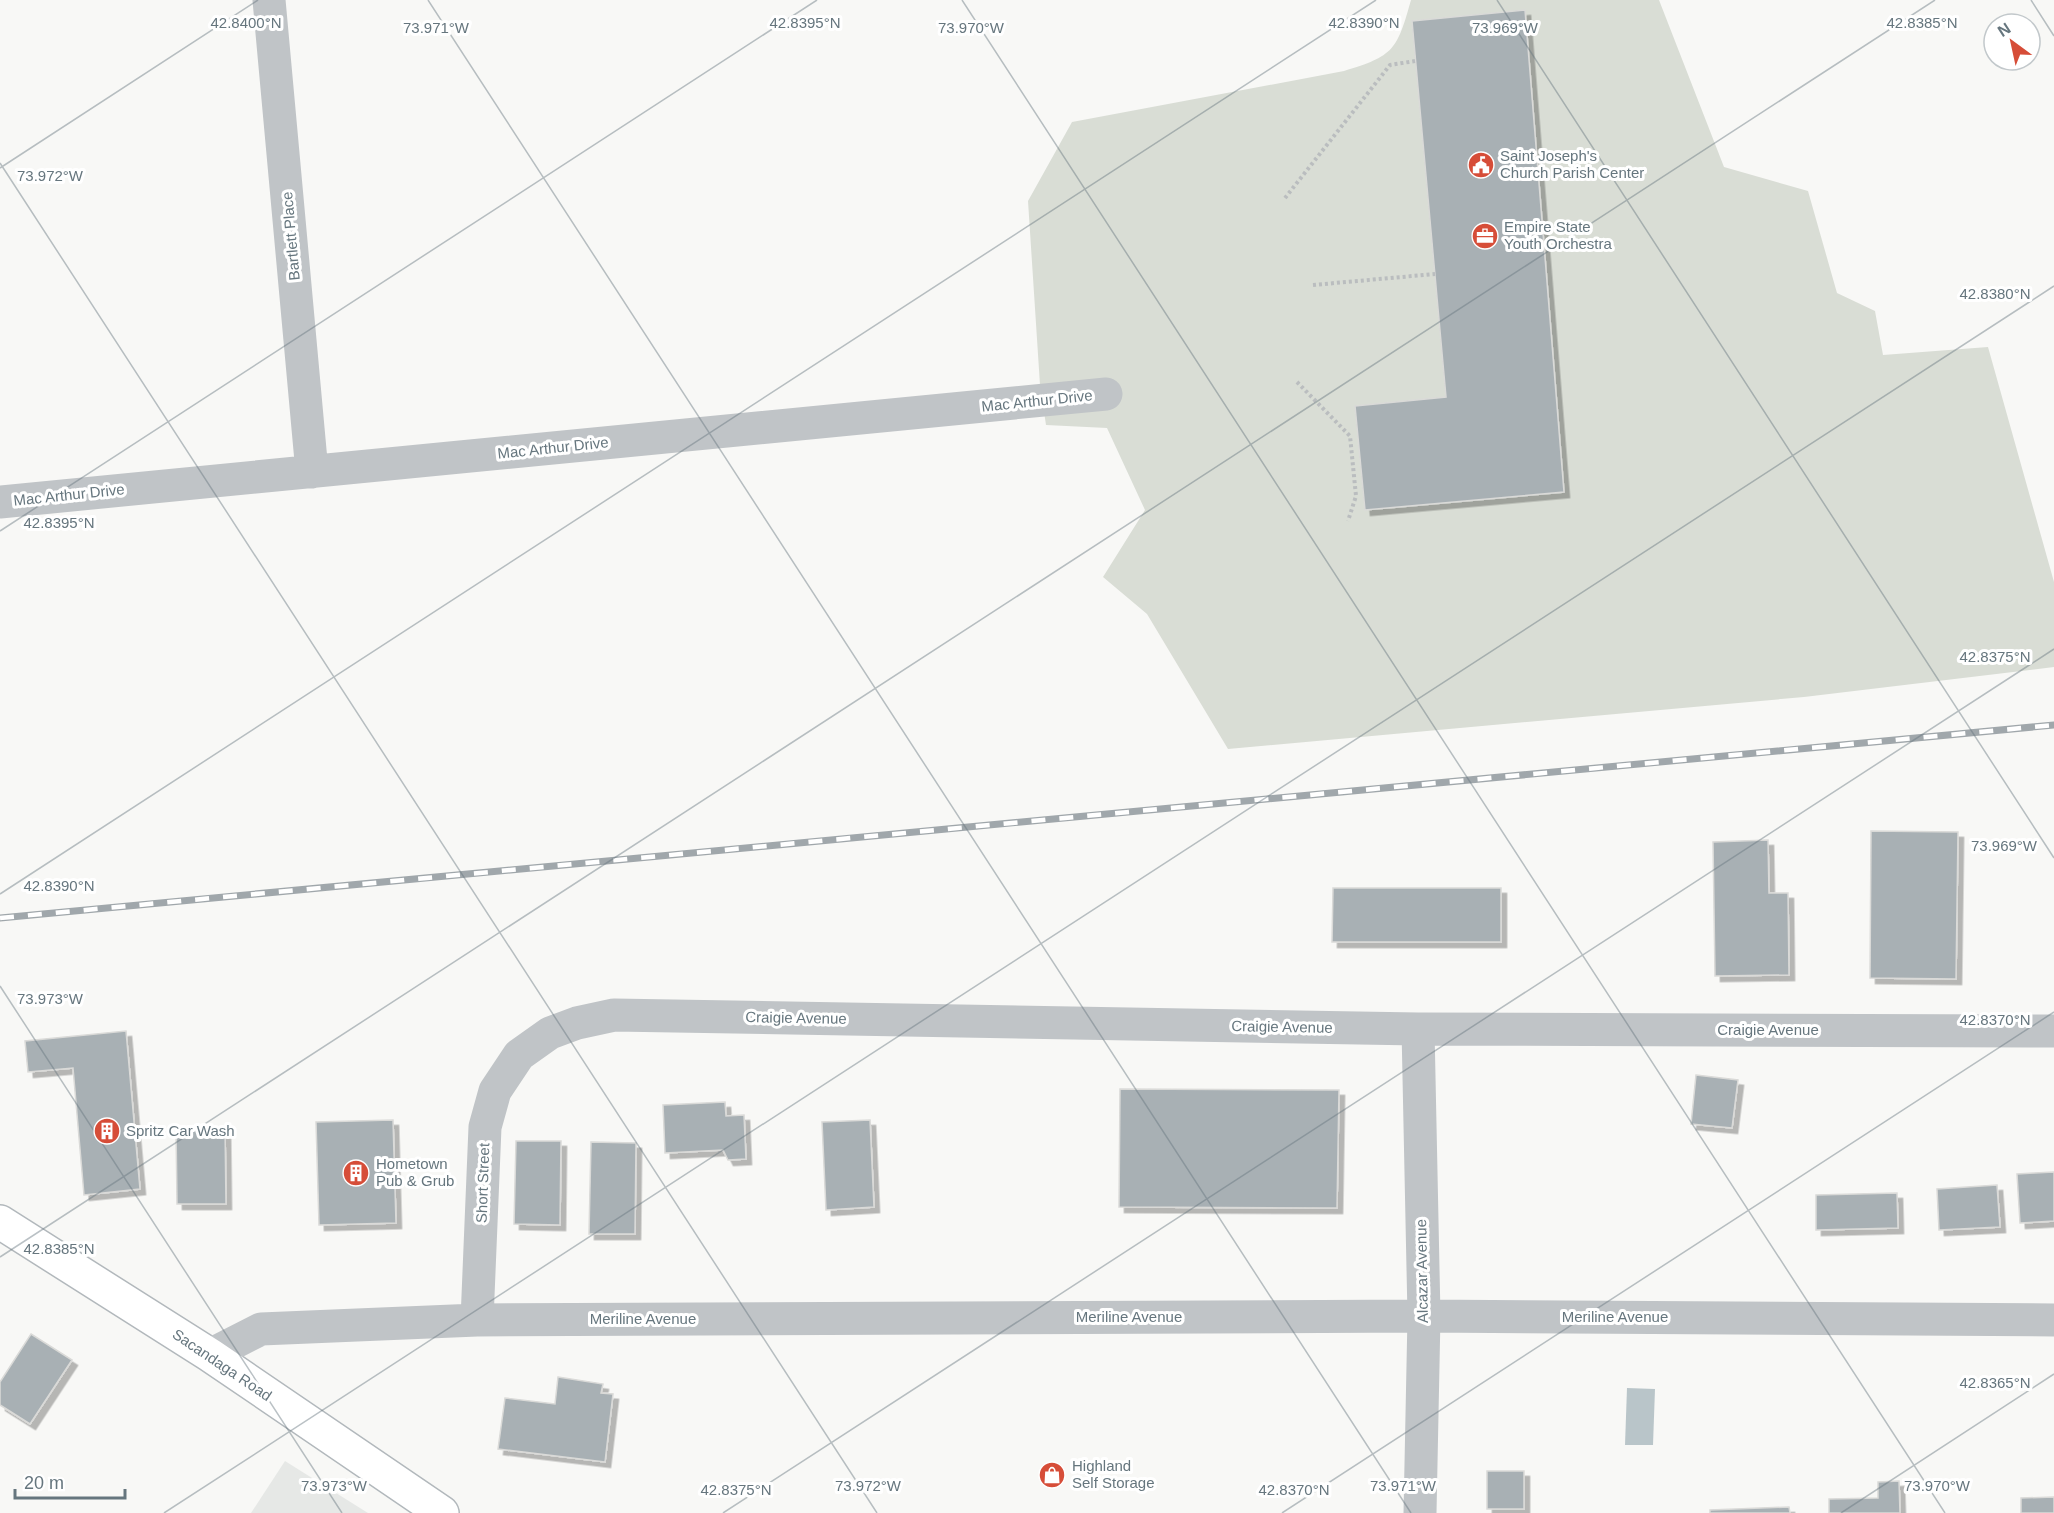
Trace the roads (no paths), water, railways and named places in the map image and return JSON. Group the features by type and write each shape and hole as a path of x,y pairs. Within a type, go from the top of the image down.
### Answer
{"main road":[{"name":"Sacandaga Road","path":"0,1222 210,1355 441,1513"}],"street":[{"name":"Bartlett Place","path":"268,0 312,472"},
{"name":"Mac Arthur Drive","path":"0,502 1106,394"},
{"name":"Craigie Avenue","path":"519,1055 550,1033 577,1023 614,1015 1418,1029 2054,1031"},
{"name":"Alcazar Avenue","path":"1418,1029 1424,1316 1420,1513"},
{"name":"Short Street","path":"477,1320 485,1127 495,1091 519,1055"},
{"name":"Meriline Avenue","path":"210,1355 261,1329 477,1320 1424,1316 2054,1320"}],"railway":[{"path":"0,918 2054,725"}],"place":[{"name":"Saint Joseph's Church Parish Center","path":"1481,165"},
{"name":"Empire State Youth Orchestra","path":"1485,236"},
{"name":"Spritz Car Wash","path":"107,1131"},
{"name":"Hometown Pub & Grub","path":"356,1173"},
{"name":"Highland Self Storage","path":"1052,1475"}]}
